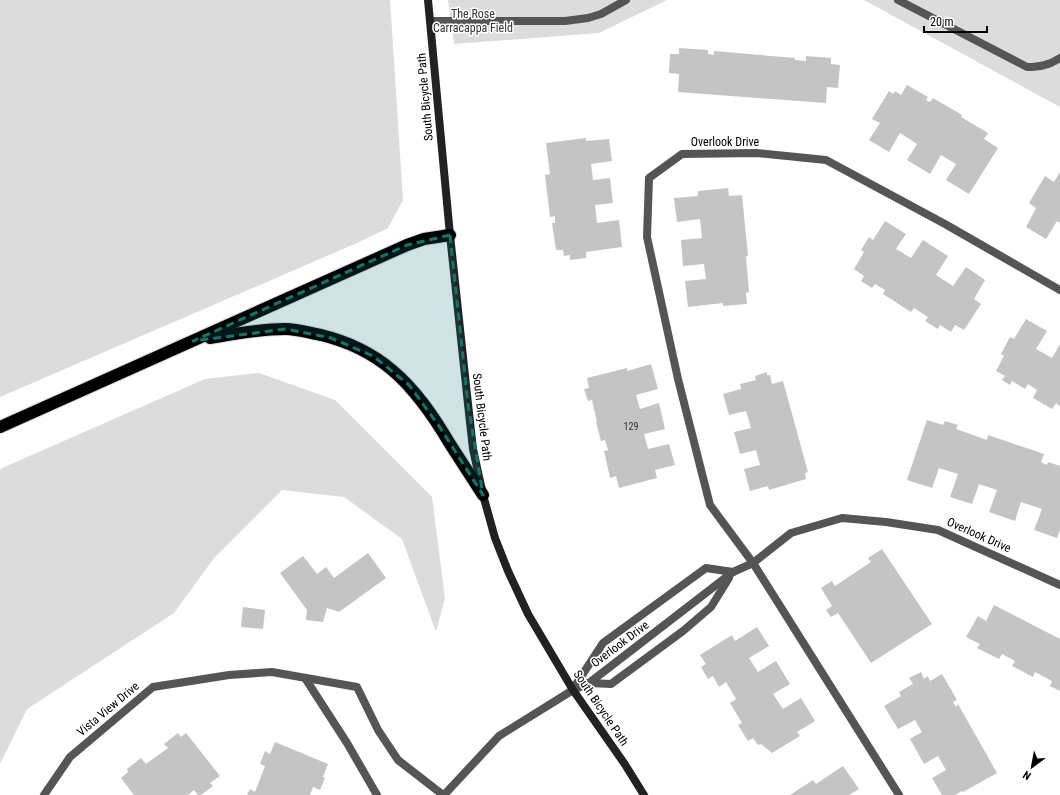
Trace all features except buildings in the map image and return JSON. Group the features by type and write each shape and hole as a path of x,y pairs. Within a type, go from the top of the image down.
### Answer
{"highway":[{"path":"0,427 407,245 424,239 450,234"},
{"path":"193,341 245,333 286,329 309,332 331,338 353,346 373,356 392,369 409,385 439,426 483,496"}],"street":[{"name":"South Bicycle Path","path":"428,0 468,411 473,449 483,496 495,538 508,571 528,614 573,690 624,763 644,795"},
{"path":"430,21 565,21 588,18 600,14 626,0"},
{"path":"898,0 1027,67 1040,67 1060,58"},
{"name":"Overlook Drive","path":"899,795 753,563 710,505 678,379 647,237 649,178 682,154 756,153 826,160 945,224 1060,290"},
{"name":"Overlook Drive","path":"573,690 589,683 733,572 753,563 791,533 842,518 886,522 938,530 1060,585"},
{"name":"Overlook Drive","path":"573,690 600,647 609,638 706,568 733,572"},
{"path":"589,683 611,684 683,631 711,607 733,572"},
{"name":"Vista View Drive","path":"44,795 70,757 153,687 229,675 272,672 357,687 378,730 398,760 444,795"},
{"path":"305,678 348,743 377,795"},
{"path":"444,795 499,736 573,690"}],"highlighted area":[{"path":"450,235 468,404 483,495 439,426 409,385 373,356 331,338 286,329 193,341 407,245"}],"green space":[{"path":"0,0 390,0 403,200 388,228 357,243 0,397"},
{"name":"The Rose Carracappa Field","path":"448,0 667,0 599,33 454,44"},
{"path":"864,0 1060,0 1060,107"},
{"path":"259,373 335,400 432,497 445,598 436,632 402,539 344,497 282,490 214,558 174,613 27,709 0,764 0,469 205,379"}]}
